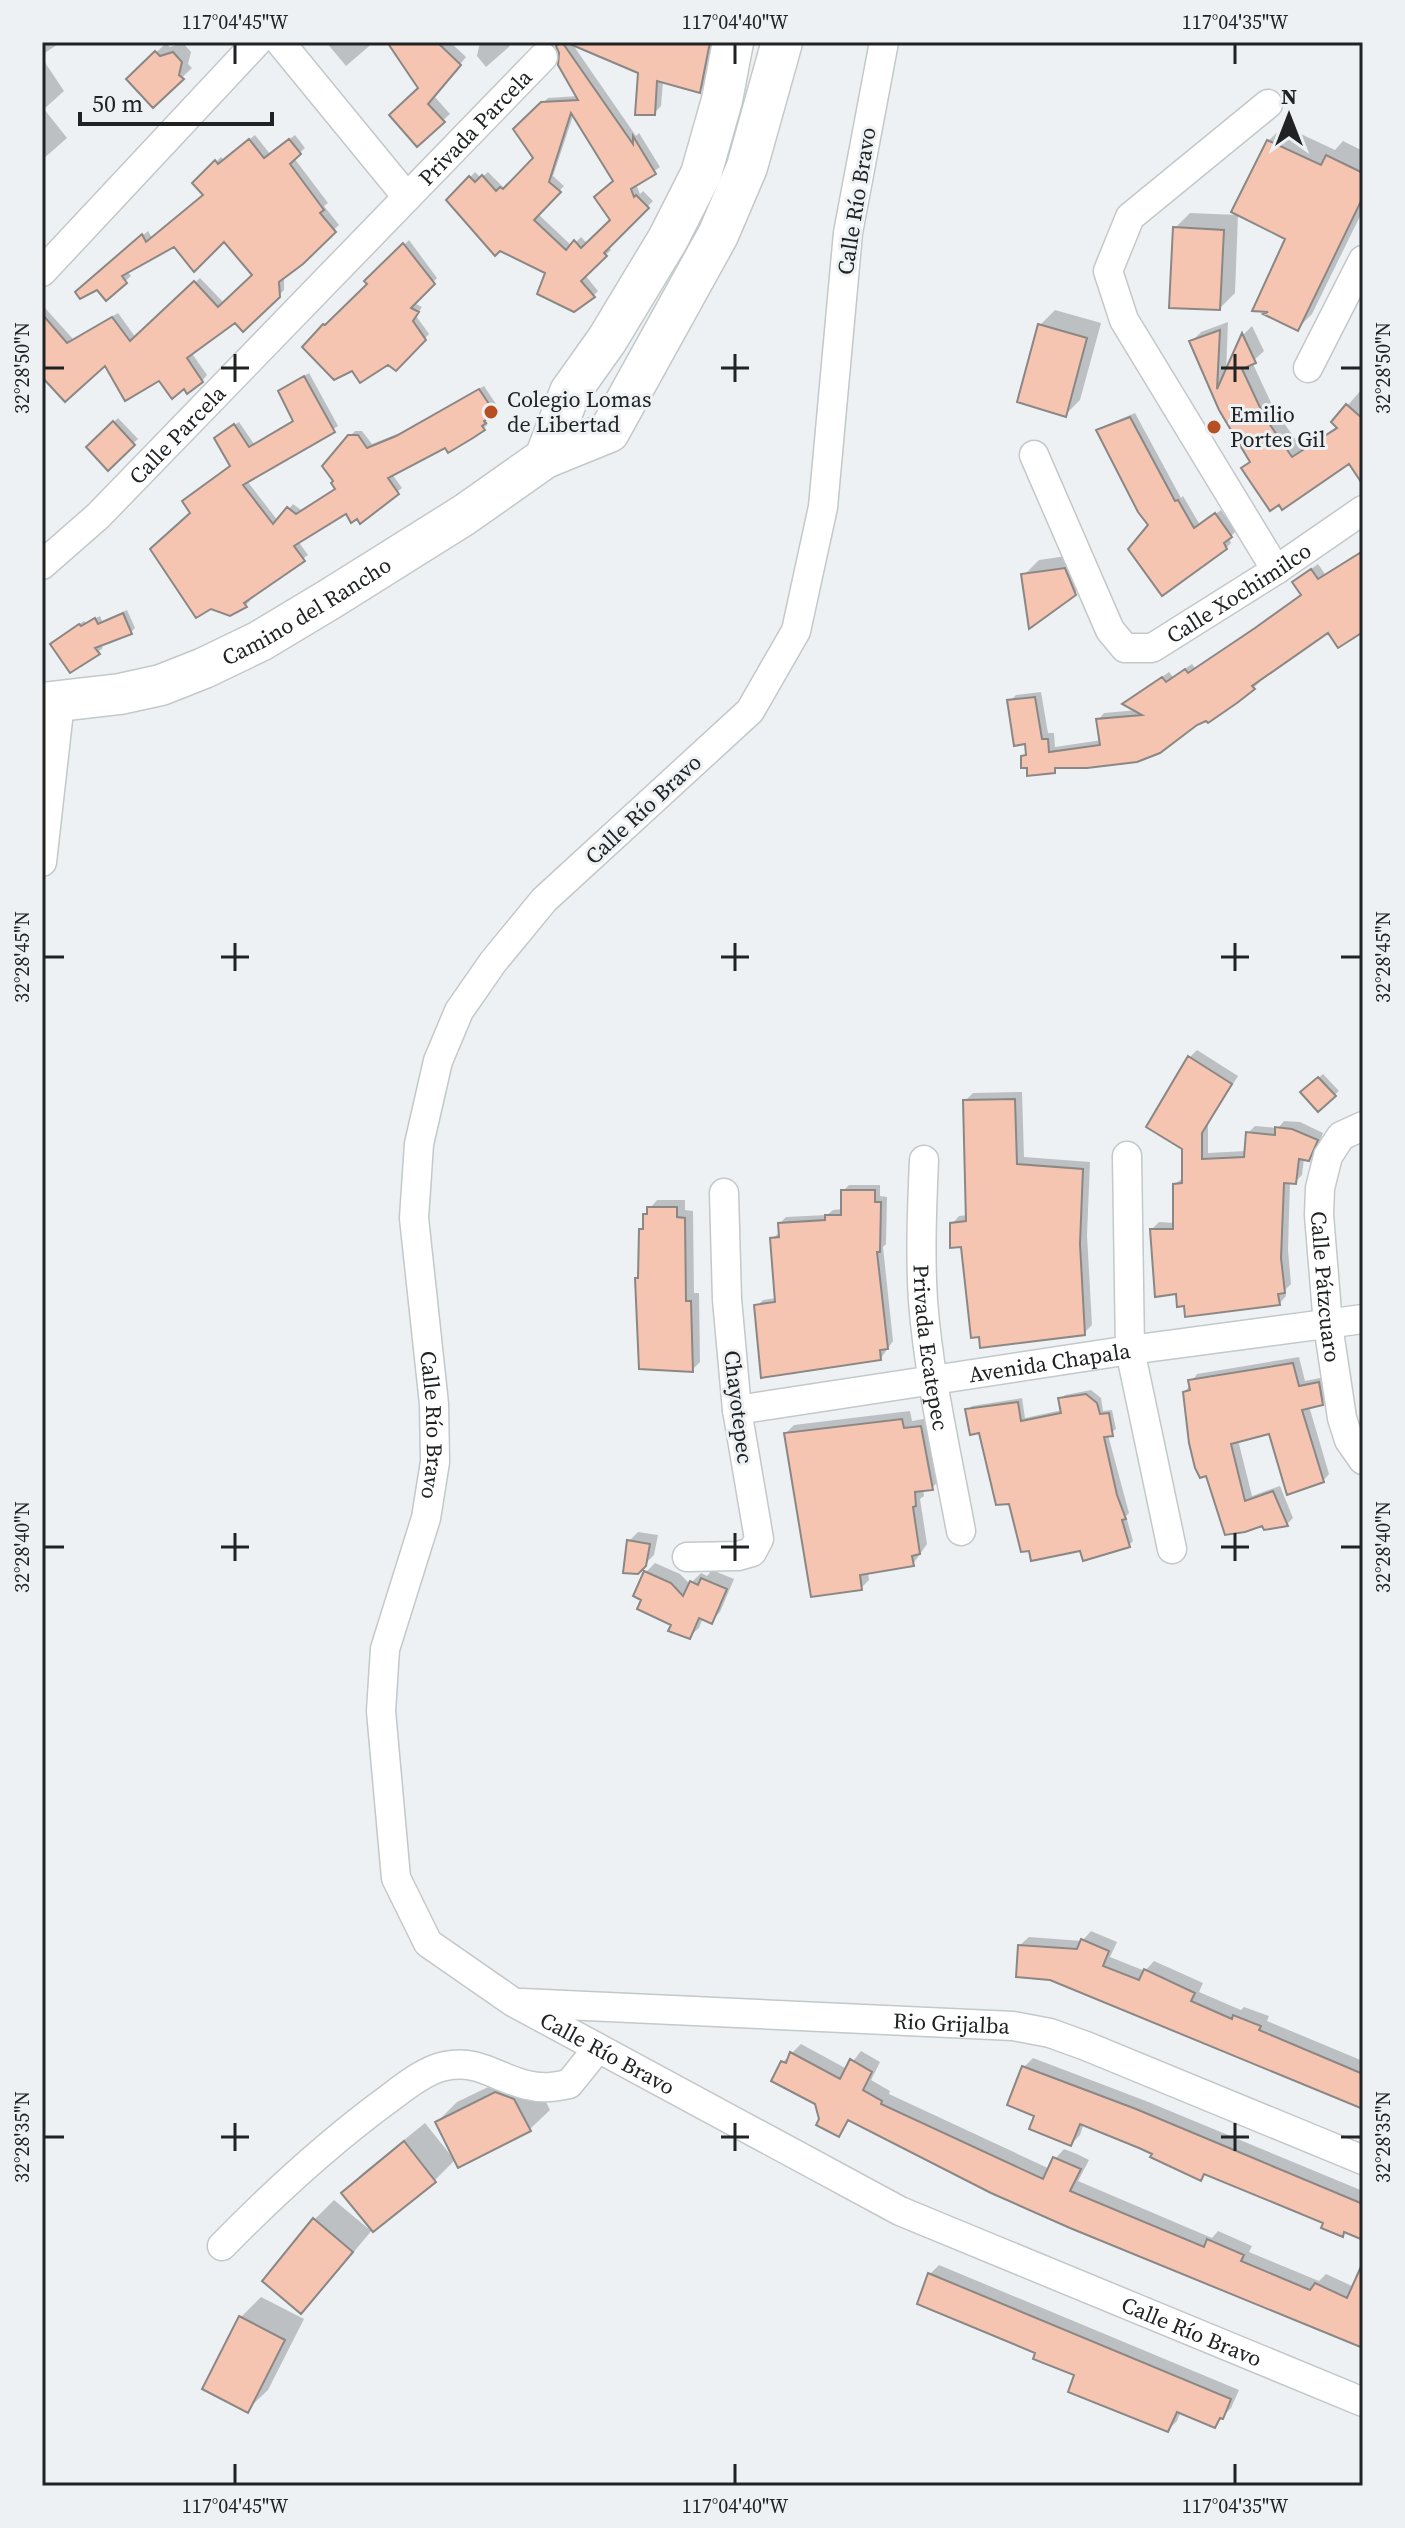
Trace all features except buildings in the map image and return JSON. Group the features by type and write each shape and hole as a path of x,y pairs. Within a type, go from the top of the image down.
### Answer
{"main road":[{"path":"545,458 570,392 607,340 668,239 701,174 722,100 733,42"},
{"name":"Camino del Rancho","path":"51,703 161,685 260,641 464,515 545,458 609,432 718,235 747,167 782,42"}],"street":[{"path":"42,272 257,42"},
{"path":"280,42 407,197"},
{"name":"Calle Río Bravo","path":"884,42 848,233 823,507 796,631 750,711 544,900 493,962 459,1011 438,1061 419,1144 414,1218 434,1404 435,1462 426,1518 385,1649 381,1711 396,1878 428,1943 513,2002 900,2211 1363,2402"},
{"name":"Privada Parcela","path":"407,197 543,57"},
{"path":"1268,104 1130,217 1108,271 1124,320 1276,570"},
{"name":"Calle Parcela","path":"42,565 98,516 407,197"},
{"path":"1308,368 1363,260"},
{"name":"Calle Xochimilco","path":"1034,455 1110,630 1125,648 1152,648 1276,570 1363,510"},
{"path":"42,862 51,703"},
{"name":"Calle Pátzcuaro","path":"1363,1126 1341,1136 1328,1156 1320,1188 1319,1215 1328,1325 1342,1418 1349,1440 1363,1460"},
{"path":"1127,1156 1130,1350 1172,1549"},
{"name":"Privada Ecatepec","path":"924,1160 921,1258 933,1382 961,1531"},
{"name":"Chayotepec","path":"687,1557 738,1556 752,1552 759,1539 737,1410 727,1299 724,1193"},
{"name":"Avenida Chapala","path":"737,1410 1130,1350 1363,1319"},
{"name":"Rio Grijalba","path":"513,2002 1013,2026 1050,2033 1086,2046 1363,2160"},
{"path":"222,2246 281,2187 341,2134 404,2087 443,2066 475,2064 526,2085 548,2088 569,2084 598,2048"}],"place":[{"name":"Colegio Lomas de Libertad","path":"491,412"},
{"name":"Emilio Portes Gil","path":"1214,427"}]}
